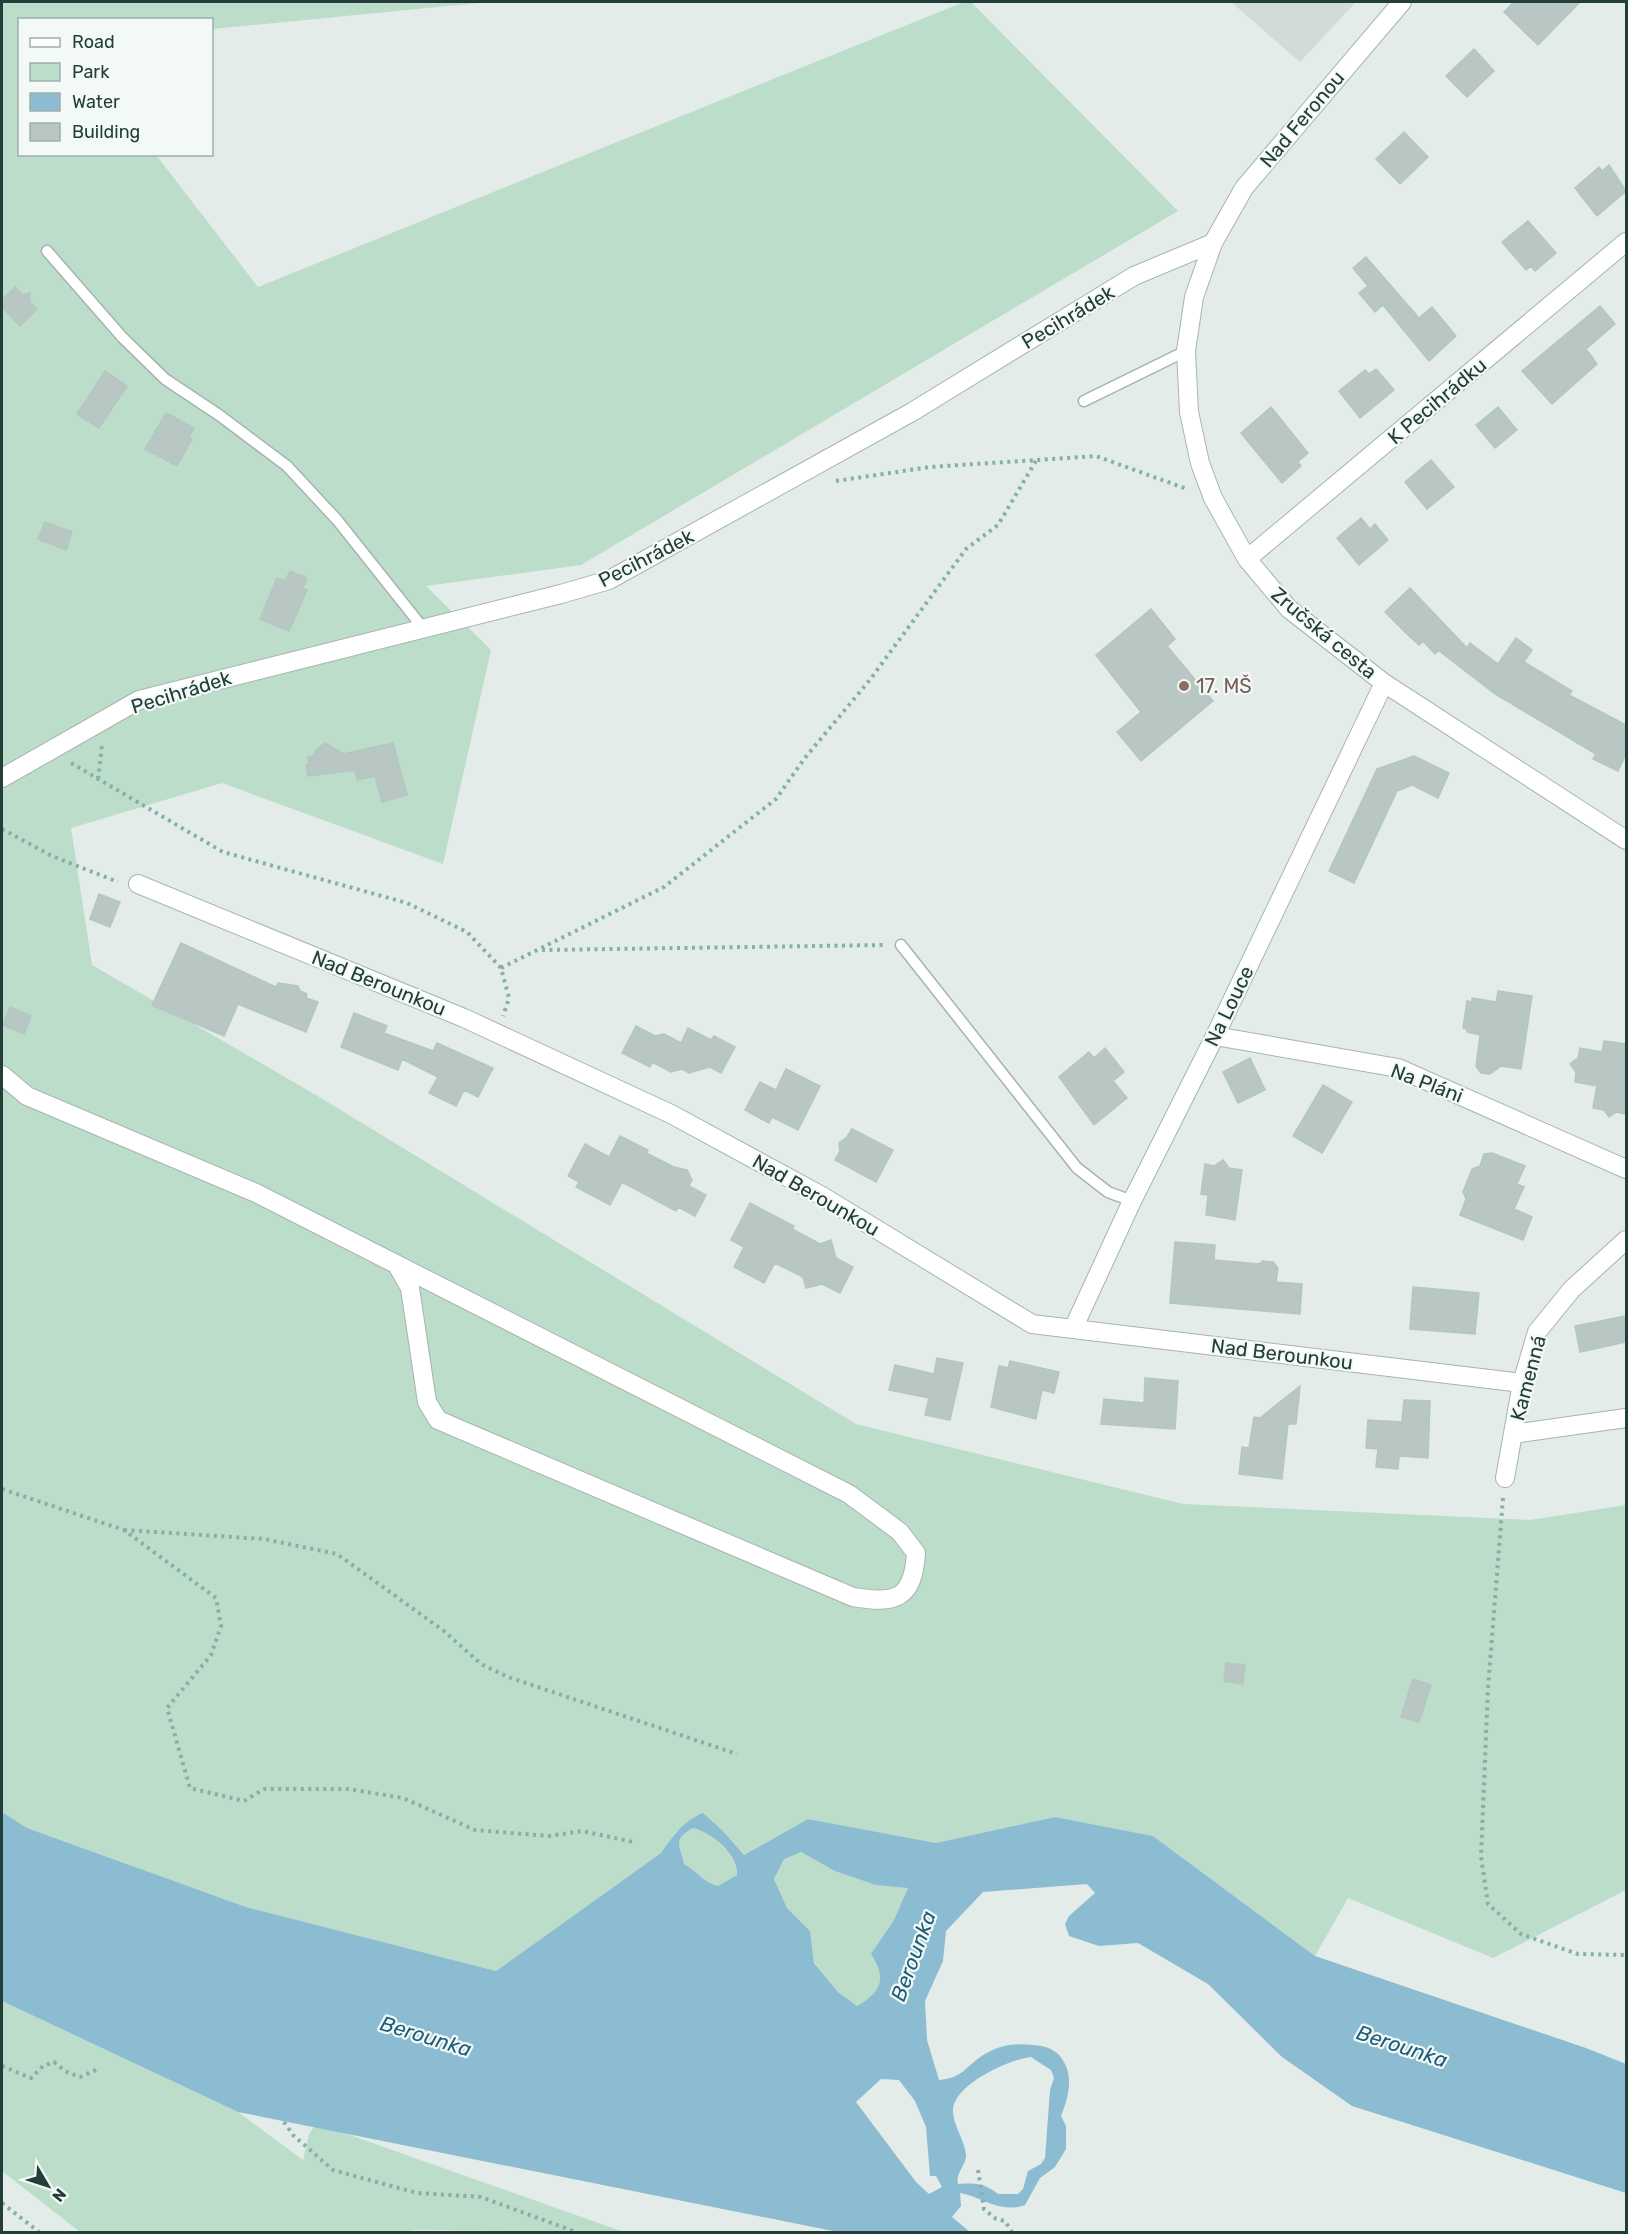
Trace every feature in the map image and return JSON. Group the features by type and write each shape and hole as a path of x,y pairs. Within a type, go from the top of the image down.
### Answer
{"street":[{"name":"Nad Feronou","path":"1214,243 1244,188 1402,2"},
{"name":"K Pecihrádku","path":"1247,559 1626,242"},
{"name":"Zručská cesta","path":"1214,243 1194,297 1186,351 1189,412 1200,463 1213,498 1247,559 1289,609 1384,684 1626,840"},
{"name":"Pecihrádek","path":"2,777 139,700 609,580 912,412 1134,276 1214,243"},
{"name":"Na Louce","path":"1073,1329 1132,1201 1215,1036 1384,684"},
{"name":"Nad Berounkou","path":"138,884 497,1033 671,1114 782,1174 1032,1324 1522,1383"},
{"name":"Na Pláni","path":"1215,1036 1398,1068 1626,1168"},
{"path":"2,1075 27,1096 256,1193 398,1265 849,1494 900,1532 916,1553 915,1574 903,1592 885,1602 853,1597 438,1420 427,1402 410,1288 398,1265"},
{"name":"Kamenná","path":"1505,1478 1522,1383 1537,1332 1572,1289 1626,1240"},
{"path":"1513,1434 1626,1418"}],"lane":[{"path":"47,251 123,337 165,379 219,415 287,466 338,521 423,628"},
{"path":"1084,401 1186,351"},
{"path":"901,945 1077,1168 1108,1192 1132,1201"}],"path":[{"path":"824,482 930,467 1096,456 1213,498"},
{"path":"501,968 541,950 664,886 776,798 804,759 869,681 966,549 998,525 1038,459"},
{"path":"98,779 104,720"},
{"path":"50,751 223,852 407,903 467,932 501,968 509,998 497,1033"},
{"path":"2,829 52,856 111,880 131,888 138,884"},
{"path":"541,950 901,945"},
{"path":"1505,1478 1488,1688 1481,1856 1488,1904 1521,1934 1578,1954 1626,1955"},
{"path":"2,1489 124,1530 264,1539 337,1554 444,1631 481,1664 508,1677 737,1754"},
{"path":"124,1530 216,1598 221,1626 211,1654 167,1708 190,1788 244,1801 264,1789 349,1789 403,1798 476,1830 549,1836 582,1831 633,1842"},
{"path":"2,2066 31,2078 43,2066 54,2062 65,2072 80,2077 98,2069"},
{"path":"284,2122 293,2135 333,2170 417,2193 481,2197 576,2232"},
{"path":"978,2170 987,2212 1005,2221 1012,2232"},
{"path":"2,2204 39,2232"}],"shaded area":[{"path":"1231,2 1356,2 1300,62"}],"green space":[{"path":"2,2 489,2 213,29 213,18 18,18 18,156 157,156 258,287 964,2 971,2 1178,211 581,565 426,586 491,650 443,864 222,783 71,828 92,965 321,1098 856,1424 1183,1504 1530,1520 1626,1505 1626,1890 1493,1958 1348,1898 1315,1956 1153,1836 1055,1817 936,1843 808,1819 744,1855 723,1831 703,1814 675,1833 661,1853 496,1971 246,1907 27,1828 2,1812"},
{"path":"693,1828 708,1834 728,1852 736,1867 737,1875 718,1886 684,1864 680,1839"},
{"path":"801,1852 827,1866 853,1876 879,1884 909,1888 894,1920 872,1953 880,1970 880,1984 872,1995 857,2006 838,1992 814,1962 810,1931 787,1908 774,1879 784,1858"},
{"path":"2,2001 238,2112 303,2160 309,2134 316,2123 624,2232 411,2230 414,2232 80,2232 2,2171"}],"water":[{"name":"Berounka","path":"2,1812 27,1828 246,1907 496,1971 661,1853 684,1825 703,1813 744,1855 808,1819 936,1843 1055,1817 1153,1836 1315,1956 1586,2048 1626,2064 1626,2193 1352,2106 1282,2057 1208,1984 1138,1943 1099,1946 1069,1936 1065,1924 1069,1916 1095,1893 1087,1884 983,1892 946,1931 943,1961 925,2001 927,2040 939,2080 960,2074 991,2051 1003,2046 1021,2044 1041,2046 1054,2051 1064,2062 1069,2077 1068,2093 1061,2116 1066,2126 1066,2149 1055,2167 1040,2178 1025,2205 999,2206 960,2193 961,2206 952,2217 970,2232 838,2232 238,2112 2,2001","holes":["693,1828 715,1839 734,1860 737,1875 718,1886 708,1882 684,1864 679,1843 686,1832","801,1852 835,1871 876,1885 908,1888 894,1920 871,1954 879,1970 877,1990 857,2006 838,1992 814,1963 810,1931 787,1908 774,1879 784,1859","1031,2057 1051,2070 1054,2078 1050,2090 1045,2158 1041,2164 1028,2171 1023,2189 1018,2194 998,2194 979,2184 958,2184 958,2176 966,2154 953,2114 956,2100 973,2082 985,2074","881,2079 899,2080 915,2101 926,2127 930,2176 936,2176 942,2187 929,2194 916,2182 856,2102"]}],"building":[{"path":"1514,2 1580,2 1538,45 1504,12"},
{"path":"1474,49 1494,71 1467,97 1446,76"},
{"path":"1404,132 1428,157 1400,184 1376,159"},
{"path":"1609,165 1626,191 1597,216 1575,188 1599,167 1602,171"},
{"path":"1528,221 1556,253 1535,271 1531,266 1526,270 1502,242"},
{"path":"1366,257 1419,318 1432,307 1456,336 1429,361 1383,305 1375,312 1359,293 1368,286 1353,268"},
{"path":"15,287 23,295 30,293 30,302 37,309 20,326 2,307 2,300"},
{"path":"1600,306 1615,324 1586,349 1597,364 1552,404 1522,371"},
{"path":"1376,369 1394,390 1360,418 1339,391 1365,370 1369,374"},
{"path":"105,371 127,386 99,428 77,414"},
{"path":"1271,407 1308,453 1298,462 1301,466 1282,483 1241,433"},
{"path":"1498,407 1517,430 1495,448 1476,425"},
{"path":"166,413 194,428 189,437 192,439 177,466 145,449"},
{"path":"1431,460 1454,487 1427,509 1405,482"},
{"path":"1361,518 1370,529 1375,524 1388,540 1359,565 1337,538"},
{"path":"45,522 72,532 66,550 38,539"},
{"path":"290,571 307,578 303,588 307,590 289,631 260,619 277,578 285,581"},
{"path":"1410,588 1467,648 1470,643 1498,664 1516,638 1532,650 1524,662 1572,691 1569,695 1626,725 1626,754 1618,771 1593,759 1596,754 1495,694 1438,650 1435,654 1423,641 1419,645 1385,612"},
{"name":"17. MŠ","path":"1151,609 1175,639 1167,646 1213,701 1141,761 1117,732 1141,712 1096,655"},
{"path":"325,743 344,754 393,743 407,795 382,802 375,776 357,780 355,770 308,776 306,765 309,764 308,757 313,756 317,749"},
{"path":"1414,756 1449,773 1438,798 1412,785 1397,791 1354,883 1329,871 1377,769"},
{"path":"99,894 120,902 110,927 90,919"},
{"path":"181,943 276,987 278,983 298,986 300,991 307,994 306,998 318,1002 306,1032 238,1004 224,1036 152,1005"},
{"path":"1498,991 1532,996 1521,1069 1501,1066 1490,1074 1481,1073 1476,1066 1480,1035 1467,1032 1467,1029 1463,1028 1467,1001 1472,1002 1472,998 1496,1002"},
{"path":"10,1007 31,1016 24,1034 3,1025"},
{"path":"354,1013 387,1026 384,1033 433,1051 437,1043 493,1068 478,1097 464,1090 456,1106 429,1093 438,1077 402,1059 398,1070 341,1047"},
{"path":"636,1026 655,1036 664,1034 681,1043 688,1028 711,1040 714,1036 735,1047 721,1073 710,1067 689,1073 682,1069 671,1072 652,1062 650,1067 622,1053"},
{"path":"1604,1041 1626,1044 1626,1114 1616,1112 1609,1117 1604,1110 1593,1108 1597,1086 1575,1082 1576,1072 1570,1064 1578,1058 1580,1048 1602,1052"},
{"path":"1105,1048 1124,1072 1113,1081 1127,1098 1094,1125 1059,1077 1089,1052 1094,1058"},
{"path":"1250,1058 1265,1090 1238,1103 1223,1072"},
{"path":"786,1069 820,1086 798,1130 772,1117 769,1123 745,1110 760,1082 776,1090"},
{"path":"1323,1085 1352,1102 1322,1153 1293,1136"},
{"path":"852,1129 893,1150 876,1182 835,1160 840,1151 839,1143"},
{"path":"620,1136 648,1150 646,1153 674,1167 687,1170 692,1180 689,1186 706,1195 695,1216 678,1207 676,1211 622,1182 610,1205 576,1187 579,1182 568,1176 585,1144 609,1157"},
{"path":"1492,1153 1525,1166 1517,1184 1524,1187 1514,1209 1532,1217 1523,1240 1460,1215 1466,1199 1463,1192 1472,1169 1480,1166 1484,1154"},
{"path":"1223,1160 1229,1168 1242,1170 1235,1220 1206,1215 1208,1195 1201,1194 1205,1164 1214,1166"},
{"path":"750,1203 794,1226 792,1229 820,1244 831,1240 836,1258 853,1267 840,1293 822,1284 806,1288 803,1277 775,1263 764,1283 734,1267 744,1247 731,1240"},
{"path":"1175,1242 1215,1245 1214,1260 1259,1264 1263,1261 1273,1262 1278,1268 1276,1282 1302,1284 1300,1314 1170,1303"},
{"path":"1413,1287 1479,1293 1475,1334 1410,1329"},
{"path":"1626,1316 1626,1342 1580,1352 1575,1326"},
{"path":"937,1358 963,1363 950,1420 925,1415 929,1398 889,1390 895,1365 934,1374"},
{"path":"1010,1361 1059,1372 1054,1393 1042,1390 1036,1419 991,1407 999,1366 1008,1368"},
{"path":"1145,1378 1178,1381 1175,1429 1101,1424 1104,1399 1144,1403"},
{"path":"1300,1386 1296,1424 1288,1424 1282,1479 1239,1474 1242,1447 1249,1448 1254,1417 1260,1418"},
{"path":"1404,1400 1430,1401 1428,1458 1399,1456 1398,1469 1376,1467 1378,1449 1366,1448 1368,1420 1402,1422"},
{"path":"1226,1663 1245,1665 1243,1684 1224,1681"},
{"path":"1413,1679 1431,1685 1419,1722 1401,1717"}],"place":[{"name":"17. MŠ","path":"1184,686"}]}
